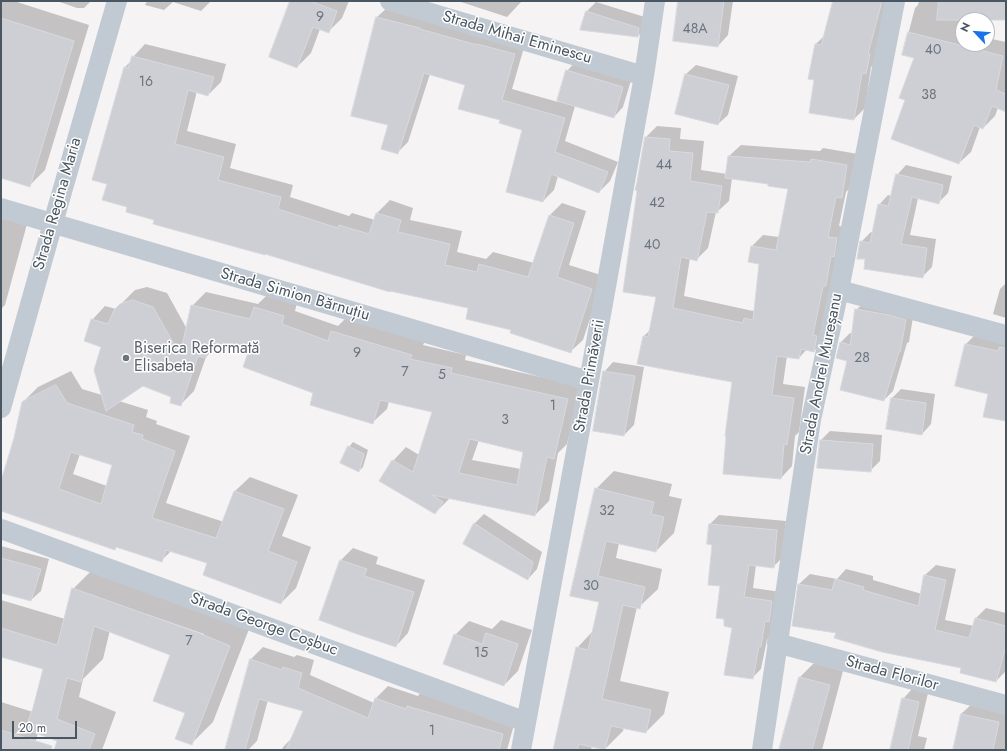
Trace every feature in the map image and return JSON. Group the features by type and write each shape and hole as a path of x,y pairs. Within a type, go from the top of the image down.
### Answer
{"street":[{"name":"Strada Regina Maria","path":"1,408 117,1"},
{"name":"Strada Mihai Eminescu","path":"390,1 644,76"},
{"name":"Strada Primăverii","path":"521,750 644,76 655,1"},
{"name":"Strada Andrei Mureșanu","path":"762,750 811,420 839,290 895,1"},
{"name":"Strada Simion Bărnuțiu","path":"1,208 589,381"},
{"path":"839,290 1006,335"},
{"name":"Strada George Coșbuc","path":"1,529 526,722"},
{"name":"Strada Florilor","path":"777,643 1006,705"}],"building":[{"path":"290,1 310,1 337,11 329,33 313,27 297,68 269,57"},
{"path":"678,1 724,1 718,47 673,41"},
{"path":"833,1 882,1 868,54 870,54 866,74 862,73 854,120 809,113 814,80 808,79 815,44 821,45"},
{"path":"939,1 1006,1 1006,20 995,20 995,12 955,12 955,20 937,20"},
{"path":"586,11 639,28 638,37 580,30"},
{"path":"376,17 515,54 502,100 565,118 555,152 608,172 599,193 551,174 543,202 506,192 522,130 499,123 500,120 458,109 465,85 424,73 398,154 381,149 388,125 351,116"},
{"path":"1,18 74,41 30,187 1,178"},
{"path":"908,32 955,44 955,52 987,52 1003,56 996,90 1006,94 1006,112 992,106 983,129 974,125 959,164 891,139 905,100 899,98 914,58 902,55"},
{"path":"132,56 214,77 208,96 188,90 175,144 224,157 218,180 281,197 278,209 338,228 339,225 369,234 376,213 401,220 398,232 450,244 445,265 477,272 479,264 528,277 549,215 574,223 557,277 592,289 571,353 510,333 511,330 466,319 468,308 390,292 265,254 153,224 154,220 126,212 127,207 102,200 107,184 92,180 124,67 128,68"},
{"path":"566,70 623,87 614,118 557,101"},
{"path":"685,74 729,85 718,125 675,114"},
{"path":"645,137 670,139 669,151 693,153 690,181 722,186 718,213 707,212 697,261 681,257 673,308 743,323 744,318 753,320 759,264 748,262 751,246 776,250 788,189 768,186 768,184 725,178 728,156 810,162 811,159 847,165 842,198 836,197 828,237 837,238 834,257 831,256 826,286 823,286 813,335 817,336 814,352 801,349 799,359 777,356 772,395 794,398 787,445 784,444 781,479 723,474 725,436 732,382 637,364 643,336 648,337 656,297 623,292 637,191 635,190"},
{"path":"896,174 943,185 939,204 912,197 901,244 927,248 923,278 864,269 865,259 857,259 860,241 870,243 878,204 888,206"},
{"path":"133,300 153,307 180,355 191,305 250,319 254,307 284,316 282,324 328,341 331,331 412,355 410,359 452,368 451,373 568,399 554,459 547,457 535,516 432,495 443,502 435,514 379,481 392,460 413,472 432,412 380,400 373,424 310,405 313,393 243,367 249,350 210,342 206,358 198,356 181,406 170,403 171,397 143,386 106,411 94,370 101,347 84,341 91,319 108,324 114,310 120,304","holes":["470,439 523,452 517,485 459,473"]},
{"path":"855,309 889,315 906,320 900,352 884,401 840,390 847,361 836,358 840,342 850,345"},
{"path":"965,344 998,351 999,347 1006,348 1006,421 983,417 988,394 955,386"},
{"path":"603,371 635,376 624,436 593,431"},
{"path":"56,385 67,403 134,425 132,432 143,435 142,439 175,451 152,518 216,538 234,491 284,509 268,551 297,562 281,604 203,575 207,563 166,550 162,562 116,547 115,550 1,511 1,481 14,438 22,402","holes":["71,452 112,465 101,504 59,489"]},
{"path":"891,398 926,403 922,435 886,429"},
{"path":"820,440 873,444 871,472 817,468"},
{"path":"348,446 364,454 359,472 340,463"},
{"path":"595,488 654,502 651,514 664,517 656,552 606,541 598,576 645,587 640,609 623,605 602,699 651,710 646,733 611,726 605,750 579,744 577,750 553,750 576,647 588,650 599,602 570,596"},
{"path":"474,523 533,562 528,580 463,544"},
{"path":"709,524 777,530 774,568 749,565 744,597 772,601 769,622 765,621 761,647 759,646 753,679 724,675 732,628 724,626 724,619 716,618 720,586 708,585 712,545 707,544"},
{"path":"1,558 41,569 31,601 1,593"},
{"path":"340,560 367,569 364,576 414,592 396,647 319,620"},
{"path":"924,575 946,580 935,630 969,638 975,618 1006,626 1006,646 996,682 960,673 961,668 882,652 834,638 836,633 792,626 798,584 832,590 835,579 864,587 863,590 918,606"},
{"path":"72,588 199,633 230,646 192,745 175,739 185,713 153,701 170,655 94,626 81,682 67,678 57,719 95,734 89,750 54,750 57,741 25,729 33,708 43,669 1,657 1,628 57,645"},
{"path":"486,633 518,644 504,686 443,664 454,634 482,644"},
{"path":"250,659 282,670 283,667 302,673 298,688 368,718 375,698 406,709 407,706 503,734 499,750 286,750 303,711 259,699 245,750 225,750"},
{"path":"799,677 830,685 812,750 779,750"},
{"path":"902,698 919,702 908,750 890,750"},
{"path":"961,714 999,722 993,750 953,750"},
{"path":"1,730 52,746 51,750 1,750"}],"place":[{"name":"Biserica Reformată Elisabeta","path":"126,358"}]}
